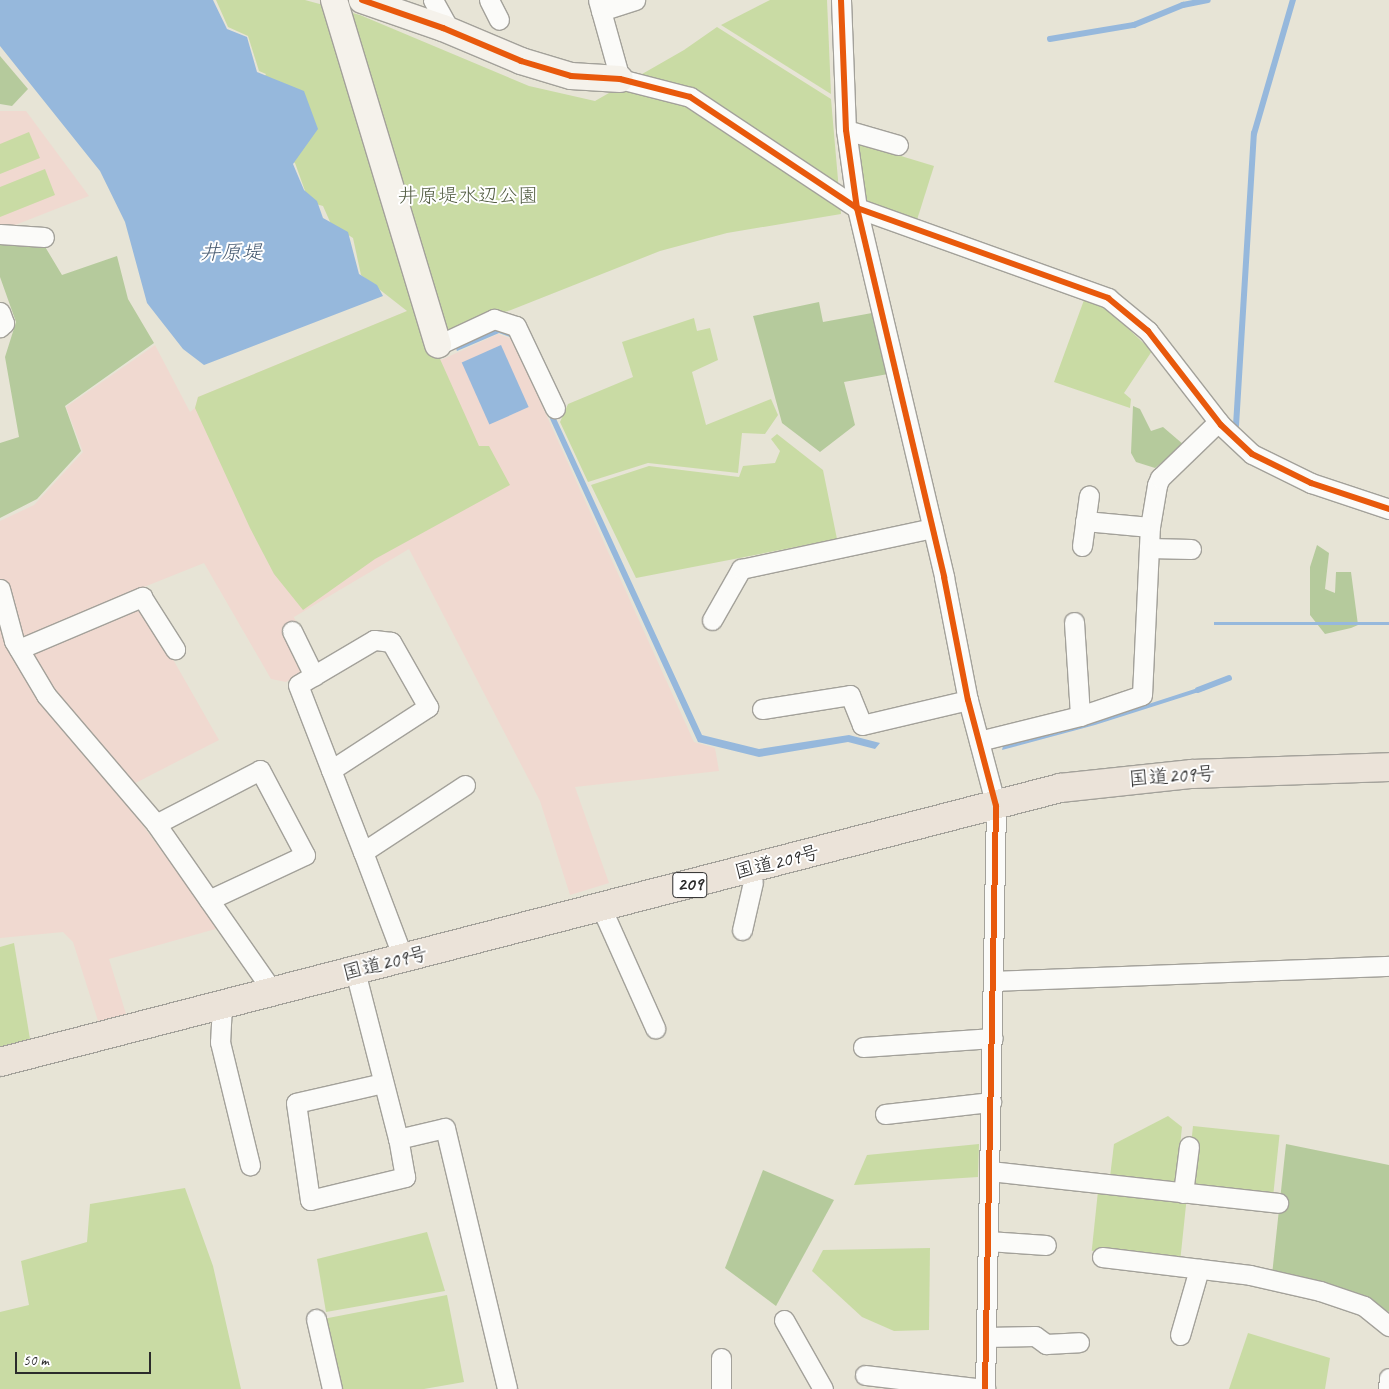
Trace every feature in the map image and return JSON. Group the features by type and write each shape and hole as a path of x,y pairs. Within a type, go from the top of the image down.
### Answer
{"highway":[{"name":"国道209号","path":"0,1062 1060,788 1127,779 1192,774 1389,767"}],"street":[{"path":"334,0 438,345 494,319 516,326 555,408"},
{"path":"362,0 450,31 521,61 571,76 620,79 690,97 857,208 1108,298 1148,331 1218,422 1252,454 1311,483 1389,509"},
{"path":"433,0 450,31"},
{"path":"489,0 499,20"},
{"path":"620,79 599,6 635,0"},
{"path":"841,0 846,130 857,208 933,528 968,700 996,806 985,1389 865,1375"},
{"path":"846,130 898,145"},
{"path":"0,234 44,237"},
{"path":"0,312 4,323 0,326"},
{"path":"979,741 1080,716 1142,695 1150,527 1160,478 1218,422"},
{"path":"1082,546 1089,495"},
{"path":"1085,521 1150,527"},
{"path":"712,620 740,569 933,528"},
{"path":"1149,548 1191,548"},
{"path":"0,589 18,650 46,695 156,824 273,992"},
{"path":"18,650 142,598 175,649"},
{"path":"1074,622 1080,716"},
{"path":"292,631 314,676"},
{"path":"331,770 428,707 391,642 374,640 298,685 331,770 363,852 404,958"},
{"path":"762,709 850,695 862,725 968,700"},
{"path":"156,824 260,770 305,855 209,900"},
{"path":"363,852 466,785"},
{"path":"742,930 753,882"},
{"path":"601,907 656,1028"},
{"path":"994,982 1389,966"},
{"path":"355,971 398,1139 405,1177 310,1200 296,1103 383,1083"},
{"path":"222,1005 220,1042 250,1165"},
{"path":"863,1047 993,1038"},
{"path":"885,1114 991,1102"},
{"path":"398,1139 445,1128 508,1389"},
{"path":"1183,1192 1189,1146"},
{"path":"990,1171 1278,1203"},
{"path":"988,1242 1046,1245"},
{"path":"1102,1257 1250,1275 1320,1291 1364,1306 1389,1326"},
{"path":"1180,1336 1199,1269"},
{"path":"316,1318 332,1389"},
{"path":"784,1320 823,1389"},
{"path":"986,1337 1034,1336 1046,1344 1079,1342"},
{"path":"721,1358 721,1389"},
{"path":"1388,1389 1389,1378"}],"shaded area":[{"path":"0,111 26,111 89,196 0,231"},
{"path":"417,307 441,360 498,334 512,339 694,742 715,748 719,771 575,787 609,883 570,895 540,801 409,549 294,617 291,612 319,664 286,682 271,679 204,563 134,591 219,740 118,792 219,928 109,959 126,1014 99,1024 73,942 63,932 0,938 0,521 34,505 83,452 66,407 155,345 190,412 195,408 198,397"}],"green space":[{"name":"井原堤水辺公園","path":"216,0 305,0 360,15 529,86 595,101 684,50 717,27 831,99 841,214 727,233 660,251 511,310 442,333 423,321 479,446 489,446 510,485 375,559 303,610 274,574 250,528 195,408 198,397 407,311 361,275 353,238 331,224 323,206 309,202 295,163 268,147 253,98 266,74 259,71 248,36 228,27"},
{"path":"770,0 827,0 831,94 721,25"},
{"path":"0,56 28,89 12,106 0,104"},
{"path":"29,132 40,158 0,174 0,144"},
{"path":"858,143 934,166 916,223 866,201"},
{"path":"45,169 55,195 0,217 0,187"},
{"path":"0,238 44,245 62,275 117,256 128,299 154,343 65,406 81,451 37,499 0,518 0,443 19,437 5,357 16,322 0,277"},
{"path":"1084,300 1106,308 1152,351 1124,393 1131,399 1130,408 1054,382"},
{"path":"819,302 823,322 872,313 888,374 844,382 855,425 820,452 782,423 753,316"},
{"path":"694,318 697,331 710,328 718,360 692,372 706,425 771,399 778,415 765,434 742,433 738,473 648,463 588,482 560,422 568,404 633,377 622,342"},
{"path":"1133,406 1140,409 1151,431 1163,427 1184,445 1155,468 1136,462 1131,453"},
{"path":"777,434 823,470 837,539 636,578 591,485 649,466 739,477 743,466 775,463 780,451 771,439"},
{"path":"1317,545 1329,553 1325,589 1335,593 1336,572 1351,572 1358,625 1325,634 1310,615 1310,567"},
{"path":"14,943 30,1039 0,1047 0,947"},
{"path":"1168,1116 1182,1127 1176,1185 1110,1177 1114,1144"},
{"path":"1193,1126 1280,1135 1273,1197 1187,1188"},
{"path":"979,1144 978,1177 854,1185 867,1155"},
{"path":"1286,1144 1389,1165 1389,1312 1364,1299 1272,1275"},
{"path":"763,1170 834,1200 776,1306 725,1268"},
{"path":"185,1188 213,1266 241,1389 0,1389 0,1312 29,1305 21,1261 87,1242 90,1204"},
{"path":"1098,1191 1187,1200 1180,1260 1092,1251"},
{"path":"427,1232 445,1291 326,1312 317,1259"},
{"path":"930,1248 929,1330 894,1331 862,1317 812,1271 823,1250"},
{"path":"447,1295 464,1382 424,1389 340,1389 323,1319"},
{"path":"1248,1333 1330,1358 1325,1389 1229,1389"}],"water":[{"name":"井原堤","path":"0,0 213,0 227,29 247,37 257,72 304,91 318,129 293,164 304,190 317,201 323,218 348,232 359,274 377,285 383,296 204,365 183,349 147,303 125,222 100,171 0,46"},
{"path":"497,327 517,334 702,735 759,749 849,735 880,743 875,749 848,742 759,757 698,742 513,338 499,333 457,351 455,346"},
{"path":"501,345 529,407 489,425 462,362"},
{"path":"1214,622 1389,622 1389,625 1214,625"},
{"path":"1204,686 1205,690 1095,725 1002,750 1003,746 1093,722"}],"waterway":[{"path":"1050,39 1134,25 1183,5 1208,0"},
{"path":"1236,426 1254,134 1293,0"},
{"path":"1198,690 1229,678"}],"cycle path":[{"path":"362,0 443,28 521,61 571,76 620,79 690,97 857,208 1108,298 1148,331 1221,425 1252,454 1311,483 1389,509"},
{"path":"841,0 846,130 857,208 944,577 968,700 996,806 985,1389"}]}
